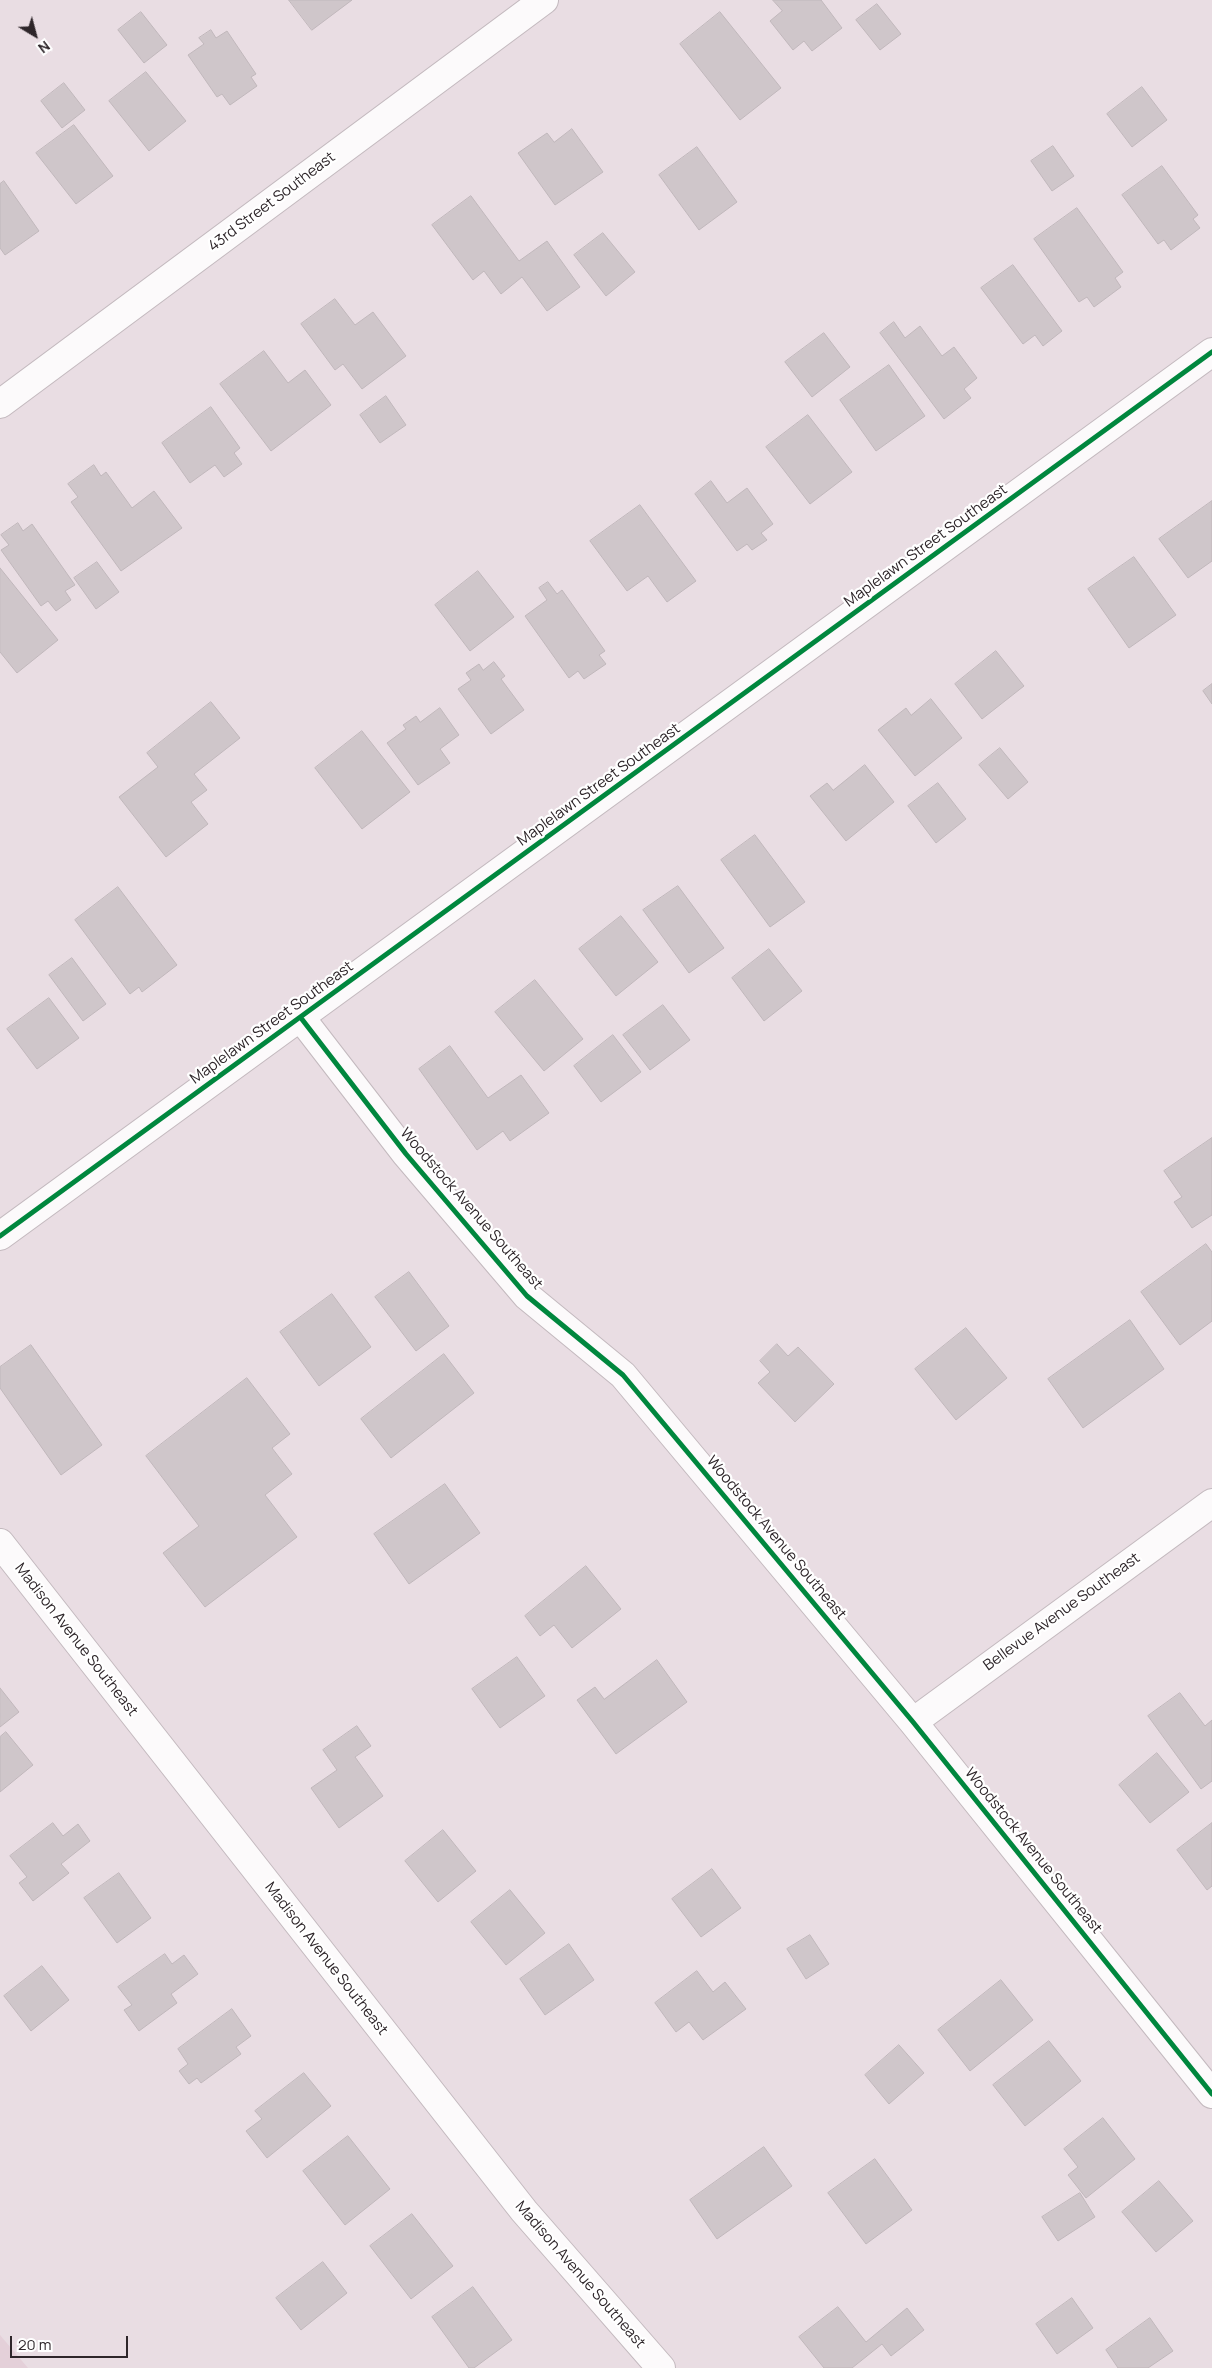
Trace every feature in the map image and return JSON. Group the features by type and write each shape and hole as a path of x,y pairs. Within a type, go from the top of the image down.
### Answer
{"street":[{"name":"43rd Street Southeast","path":"0,404 544,0"},
{"name":"Maplelawn Street Southeast","path":"0,1236 302,1018 1212,352"},
{"name":"Woodstock Avenue Southeast","path":"302,1018 406,1154 527,1296 623,1375 913,1722 1212,2094"},
{"name":"Bellevue Avenue Southeast","path":"913,1722 1212,1503"},
{"name":"Madison Avenue Southeast","path":"0,1543 524,2211 661,2368"}],"shaded area":[{"path":"0,2335 28,2368 0,2368"}],"building":[{"path":"289,0 352,0 312,30"},
{"path":"773,0 821,0 842,28 812,51 804,41 793,50 770,21 782,11"},
{"path":"877,4 901,34 880,50 856,20"},
{"path":"141,12 167,45 144,63 118,30"},
{"path":"720,12 781,88 740,120 680,44"},
{"path":"211,30 216,38 227,31 256,74 251,77 257,86 230,105 222,94 217,97 188,55 204,44 199,38"},
{"path":"146,72 186,121 149,151 109,101"},
{"path":"64,83 85,110 62,128 41,101"},
{"path":"1142,87 1167,120 1132,147 1107,114"},
{"path":"74,125 113,176 76,204 36,153"},
{"path":"572,129 603,172 555,205 518,153 547,133 554,142"},
{"path":"1053,146 1074,176 1052,191 1031,161"},
{"path":"697,147 737,202 699,230 659,175"},
{"path":"1162,166 1198,215 1193,219 1200,228 1171,250 1164,240 1158,244 1122,195"},
{"path":"4,181 39,231 5,255 0,248 0,184"},
{"path":"471,196 519,261 547,241 580,287 547,311 522,277 501,294 484,271 473,280 432,225"},
{"path":"1077,208 1123,272 1115,278 1121,287 1094,307 1087,297 1079,302 1034,239"},
{"path":"603,233 635,272 606,296 574,255"},
{"path":"1013,265 1062,331 1043,346 1035,335 1023,344 981,288"},
{"path":"335,299 355,325 373,312 406,356 362,389 343,364 335,370 301,324"},
{"path":"894,322 905,338 920,326 942,356 954,347 977,378 964,389 971,398 944,419 880,333"},
{"path":"824,333 850,367 812,397 785,362"},
{"path":"264,351 288,383 305,370 331,405 271,451 220,384"},
{"path":"889,365 925,416 876,451 840,400"},
{"path":"386,396 406,425 380,443 360,415"},
{"path":"211,407 240,448 234,453 242,464 224,477 215,465 190,483 162,443"},
{"path":"808,415 852,472 810,504 766,447"},
{"path":"94,465 101,476 106,472 132,508 154,491 182,528 121,571 71,502 78,497 68,484"},
{"path":"711,481 727,503 747,488 773,524 761,533 767,540 752,550 747,544 737,551 695,494"},
{"path":"1212,501 1212,561 1188,578 1159,539"},
{"path":"640,505 696,581 667,602 648,576 627,591 590,541"},
{"path":"18,523 23,531 32,524 75,585 65,591 71,600 56,611 48,601 41,606 1,550 9,545 1,535"},
{"path":"1134,557 1176,615 1129,648 1088,589"},
{"path":"97,562 119,592 96,609 74,578"},
{"path":"0,568 58,640 17,673 0,652"},
{"path":"478,571 514,617 470,651 435,605"},
{"path":"548,582 557,594 562,590 605,651 599,655 606,664 584,679 578,671 569,678 525,616 547,600 539,588"},
{"path":"996,651 1024,686 982,719 955,684"},
{"path":"494,662 505,676 501,679 524,710 491,734 458,689 471,680 466,673 479,664 483,670"},
{"path":"1212,684 1212,704 1203,691"},
{"path":"931,699 962,738 915,776 878,730 906,708 911,715"},
{"path":"211,702 240,738 194,774 207,790 191,802 208,824 166,857 119,797 158,767 147,753"},
{"path":"440,708 459,735 440,749 450,763 418,785 387,743 406,729 403,725 416,716 420,722"},
{"path":"362,731 410,792 362,829 315,768"},
{"path":"1000,748 1028,782 1008,799 979,765"},
{"path":"865,765 894,802 846,841 810,796 827,783 833,790"},
{"path":"938,783 966,819 936,843 908,806"},
{"path":"755,835 805,902 770,927 721,860"},
{"path":"678,886 724,948 689,973 643,910"},
{"path":"118,887 177,965 142,992 139,987 130,994 75,920"},
{"path":"621,916 658,962 616,996 579,949"},
{"path":"769,949 802,991 764,1021 732,978"},
{"path":"72,958 106,1004 83,1021 49,975"},
{"path":"535,980 583,1039 544,1071 495,1012"},
{"path":"49,998 79,1038 37,1069 7,1029"},
{"path":"663,1005 690,1040 650,1070 623,1035"},
{"path":"613,1035 641,1072 601,1102 574,1066"},
{"path":"450,1046 488,1098 521,1075 549,1113 510,1141 503,1131 477,1150 419,1069"},
{"path":"1212,1138 1212,1215 1192,1228 1174,1202 1182,1197 1164,1171"},
{"path":"1206,1244 1212,1252 1212,1321 1180,1345 1141,1292"},
{"path":"409,1272 449,1326 416,1351 375,1297"},
{"path":"332,1294 371,1347 319,1386 280,1332"},
{"path":"1130,1320 1164,1369 1083,1428 1048,1379"},
{"path":"966,1328 1007,1378 956,1420 915,1369"},
{"path":"777,1344 788,1356 798,1347 834,1384 795,1422 758,1383 770,1372 760,1361"},
{"path":"31,1345 102,1445 61,1475 0,1388 0,1367"},
{"path":"444,1354 474,1393 391,1458 361,1419"},
{"path":"247,1378 290,1434 272,1448 292,1474 265,1495 297,1537 205,1607 163,1553 199,1526 146,1456"},
{"path":"445,1484 480,1533 409,1584 374,1534"},
{"path":"586,1566 621,1609 572,1648 554,1625 540,1636 525,1616"},
{"path":"517,1657 545,1696 500,1728 472,1689"},
{"path":"657,1660 687,1702 616,1754 577,1700 595,1687 604,1699"},
{"path":"0,1688 19,1712 0,1727"},
{"path":"1180,1693 1205,1726 1212,1720 1212,1781 1201,1789 1148,1716"},
{"path":"357,1726 371,1746 355,1757 383,1796 339,1828 311,1788 337,1770 323,1750"},
{"path":"6,1732 33,1765 0,1792 0,1737"},
{"path":"1157,1753 1189,1792 1150,1823 1119,1785"},
{"path":"53,1823 63,1836 78,1824 90,1841 61,1864 69,1873 33,1901 19,1883 27,1877 10,1856"},
{"path":"1212,1823 1212,1886 1207,1890 1177,1850"},
{"path":"443,1830 476,1871 438,1902 405,1861"},
{"path":"712,1869 741,1908 701,1937 672,1899"},
{"path":"119,1873 151,1918 117,1943 84,1898"},
{"path":"510,1890 545,1933 506,1965 471,1922"},
{"path":"810,1935 829,1964 806,1979 787,1949"},
{"path":"569,1944 594,1980 545,2015 520,1979"},
{"path":"165,1954 172,1964 184,1955 198,1974 171,1994 177,2003 139,2031 124,2010 132,2005 118,1987"},
{"path":"42,1966 69,2000 31,2031 4,1996"},
{"path":"697,1971 713,1992 725,1982 746,2009 703,2040 689,2022 676,2032 655,2003"},
{"path":"1001,1980 1033,2020 970,2071 938,2030"},
{"path":"232,2009 251,2036 236,2047 241,2054 201,2083 197,2078 189,2084 179,2071 188,2064 178,2049"},
{"path":"1049,2041 1081,2081 1025,2126 993,2085"},
{"path":"899,2045 924,2073 889,2104 865,2075"},
{"path":"304,2073 331,2106 267,2158 246,2131 262,2119 255,2111"},
{"path":"1103,2118 1135,2159 1086,2198 1068,2175 1078,2167 1064,2149"},
{"path":"348,2136 390,2189 345,2225 303,2171"},
{"path":"764,2147 792,2186 717,2239 690,2200"},
{"path":"875,2159 912,2210 866,2244 828,2193"},
{"path":"1159,2181 1193,2221 1156,2252 1122,2212"},
{"path":"1080,2193 1095,2217 1058,2241 1042,2217"},
{"path":"412,2214 453,2266 411,2299 370,2246"},
{"path":"323,2262 347,2293 301,2330 276,2298"},
{"path":"473,2287 512,2340 474,2368 469,2368 432,2317"},
{"path":"1072,2298 1093,2328 1057,2354 1036,2324"},
{"path":"838,2307 866,2342 907,2308 924,2330 891,2356 882,2344 852,2368 824,2368 799,2337"},
{"path":"1150,2318 1173,2351 1148,2368 1118,2368 1106,2350"}],"cycle path":[{"path":"0,1236 1212,352"},
{"path":"301,1018 406,1154 527,1296 623,1375 913,1722 1212,2094"}]}
